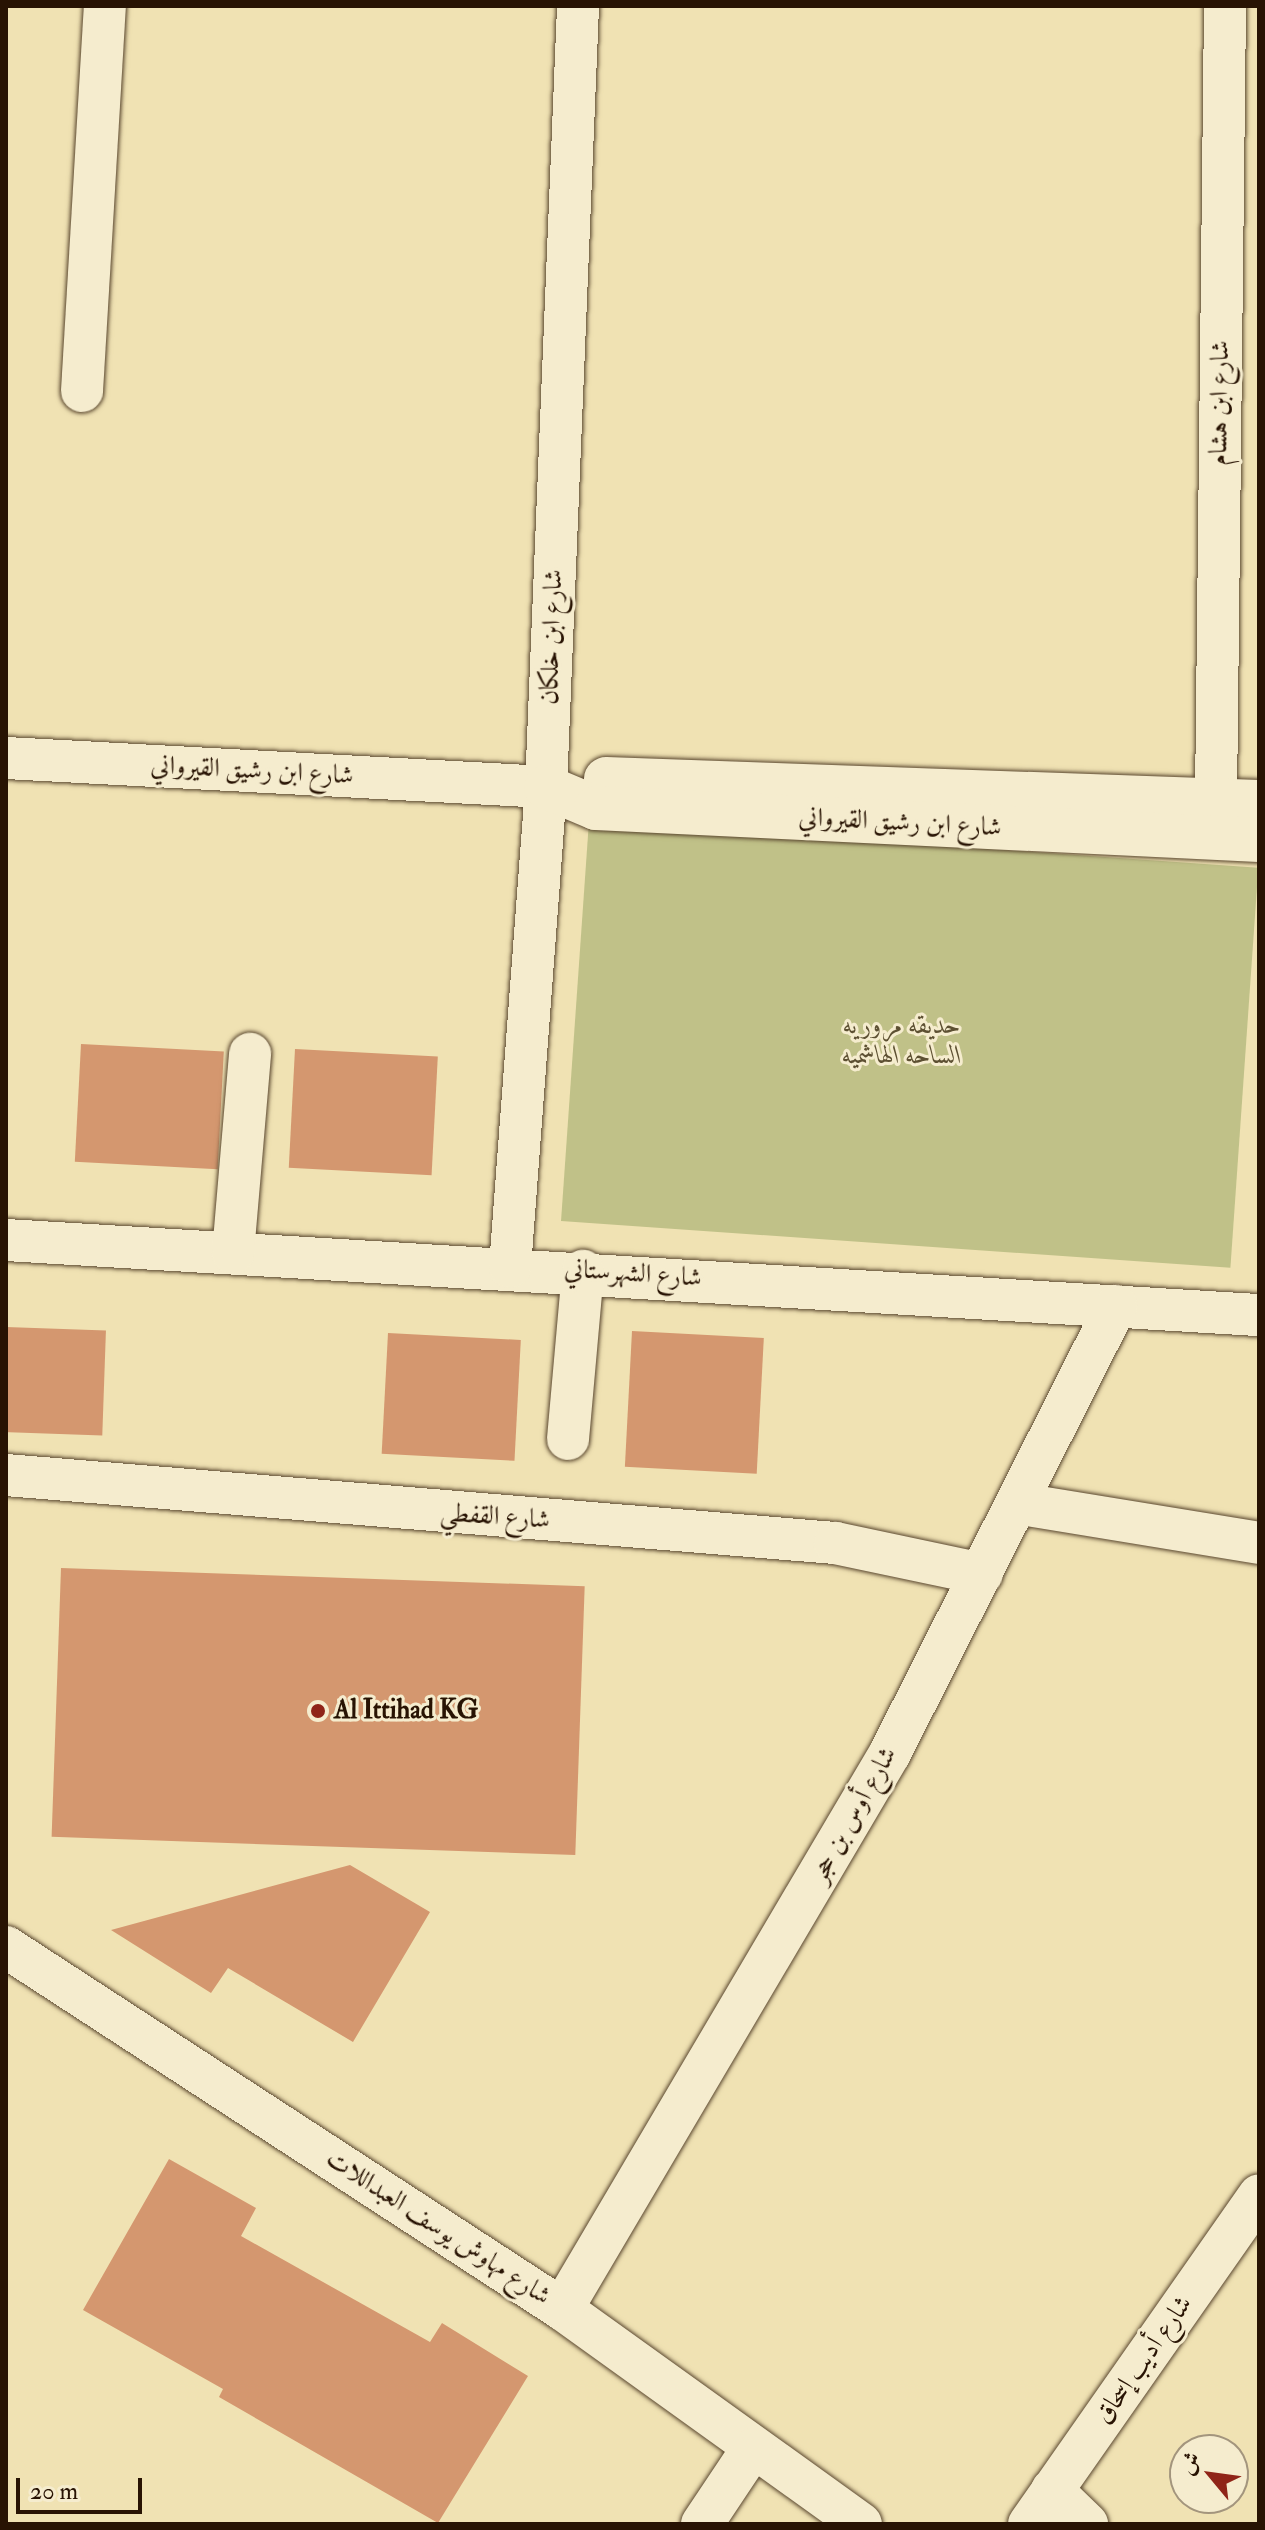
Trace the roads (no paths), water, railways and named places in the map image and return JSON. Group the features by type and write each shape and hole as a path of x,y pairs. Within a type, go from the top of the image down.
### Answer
{"main road":[{"name":"شارع ابن رشيق القيرواني","path":"546,787 583,778 1259,802"},
{"name":"شارع ابن رشيق القيرواني","path":"546,787 596,808 1259,840"}],"street":[{"path":"82,391 105,6"},
{"name":"شارع ابن خلكان","path":"510,1267 546,787 578,6"},
{"name":"شارع ابن هشام","path":"1216,800 1225,6"},
{"name":"شارع ابن رشيق القيرواني","path":"6,758 546,787"},
{"path":"233,1253 250,1054"},
{"name":"شارع الشهرستاني","path":"6,1240 583,1271 1259,1315"},
{"path":"568,1439 583,1271"},
{"name":"شارع أوس بن حجر","path":"562,2309 784,1939 1021,1504 1116,1306"},
{"name":"شارع القفطي","path":"6,1475 835,1543 982,1574"},
{"path":"1021,1504 1259,1543"},
{"name":"شارع مهاوش يوسف العبداللات","path":"6,1947 562,2309 752,2449 861,2524"},
{"name":"شارع أديب إسحاق","path":"1029,2524 1259,2195"},
{"path":"702,2524 752,2449"},
{"path":"1052,2490 1087,2524"}],"place":[{"name":"Al Ittihad KG","path":"318,1711"}],"park label":[{"name":"حديقه مروريه الساحه الهاشميه","path":"902,1041"}]}
